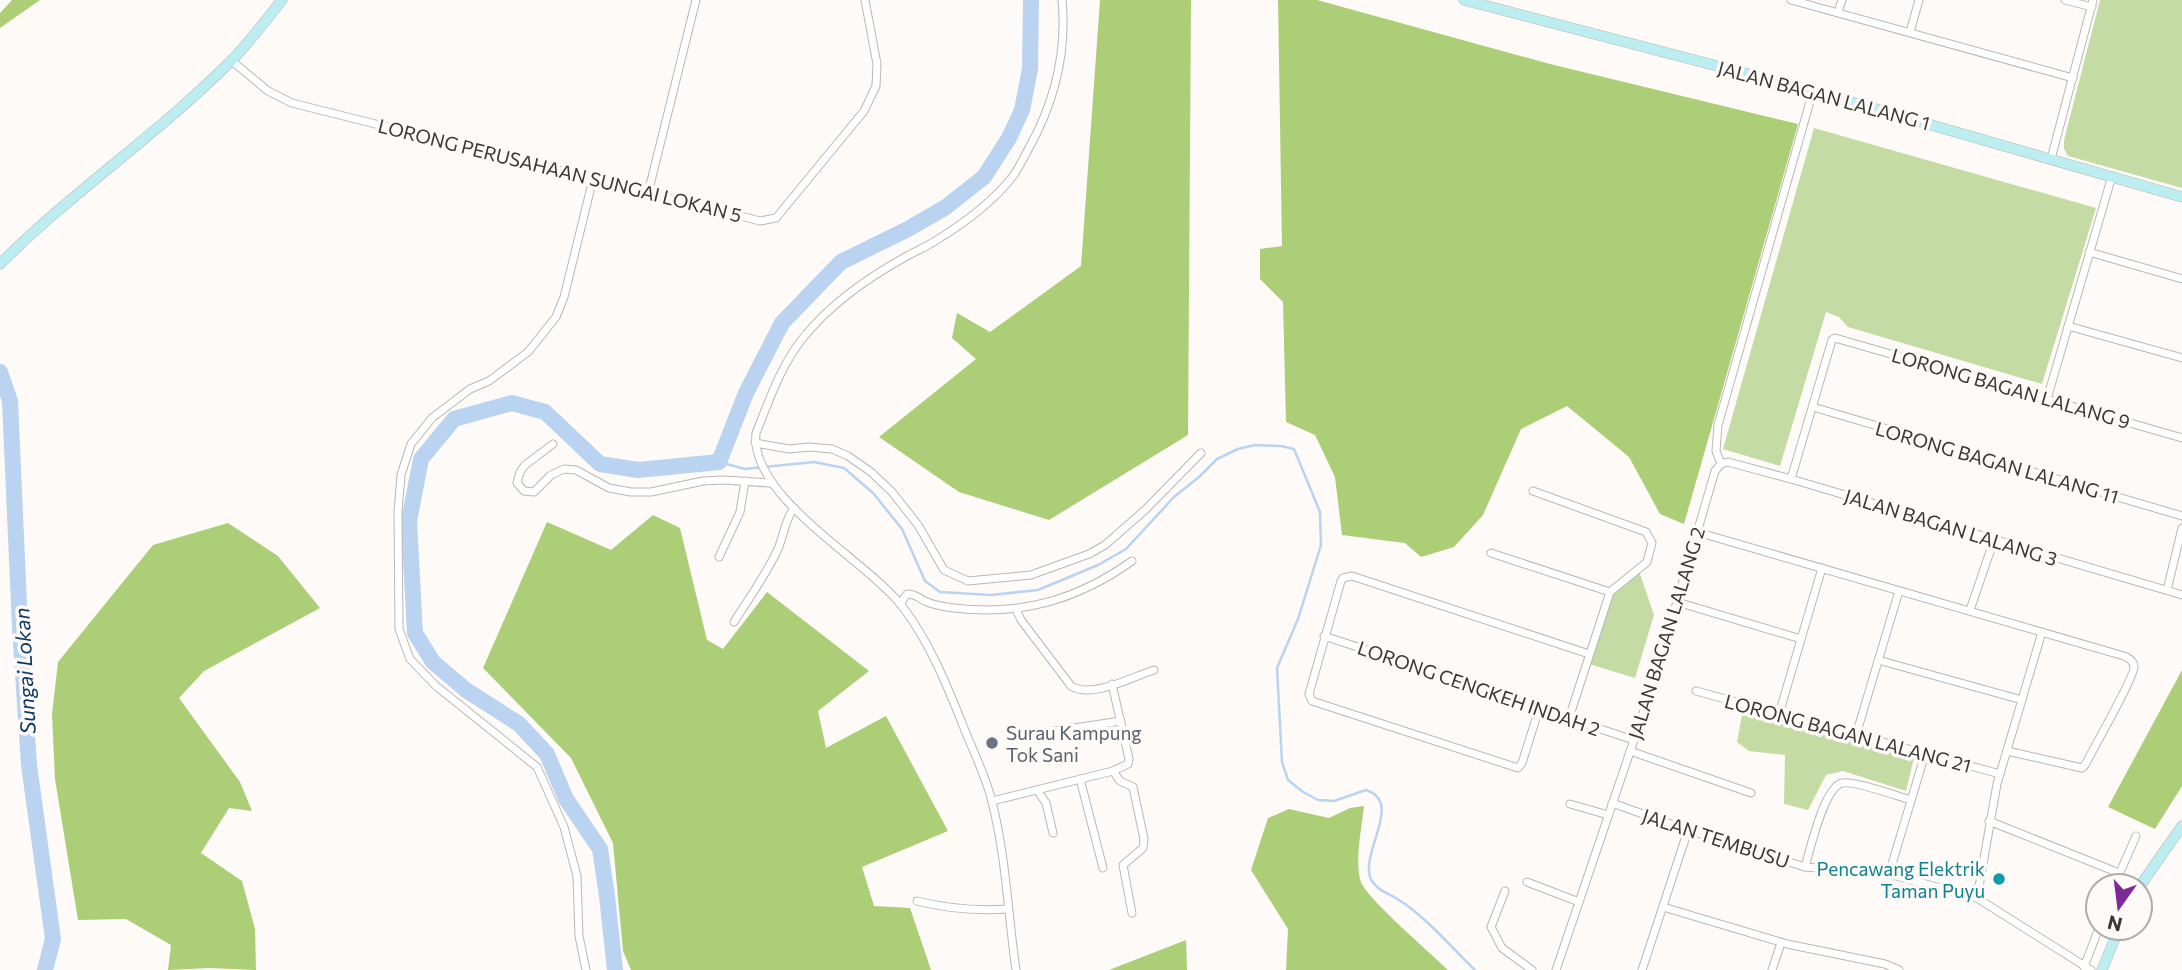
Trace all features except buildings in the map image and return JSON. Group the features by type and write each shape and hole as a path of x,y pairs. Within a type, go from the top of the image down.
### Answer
{"main road":[{"path":"0,264 232,61 282,0"},
{"name":"JALAN BAGAN LALANG 1","path":"1464,0 1813,91 2182,197"},
{"path":"2150,872 2182,826"},
{"path":"2102,970 2113,942"}],"street":[{"path":"648,193 696,0"},
{"name":"LORONG PERUSAHAAN SUNGAI LOKAN 5","path":"232,61 268,91 292,103 760,221 776,218 864,111 876,86 877,64 865,0"},
{"path":"1016,970 999,835 992,801 950,692 918,629 900,604 794,508 769,481 756,453 755,443 756,433 782,371 802,339 823,316 863,283 936,241 986,204 1014,175 1041,127 1056,83 1064,28 1062,0"},
{"path":"1791,0 2073,78"},
{"path":"1838,12 1842,0"},
{"path":"1910,32 1919,0"},
{"path":"2051,159 2093,4 2065,0"},
{"path":"1721,464 1716,451 1718,425 1813,91"},
{"path":"2048,400 2112,176"},
{"path":"586,970 579,936 577,876 564,827 537,767 436,686 410,659 399,629 398,512 401,475 411,444 432,418 470,389 489,381 528,352 556,317 564,297 593,179"},
{"path":"2089,252 2182,279"},
{"path":"2068,326 2182,358"},
{"name":"LORONG BAGAN LALANG 9","path":"1813,407 1832,340 1841,338 2182,438"},
{"path":"1791,479 1813,407"},
{"name":"LORONG BAGAN LALANG 11","path":"1813,407 2182,516"},
{"path":"755,443 789,449 832,449 848,456 872,472 892,492 918,525 944,570 968,581 1031,575 1089,554 1105,545 1145,510 1202,453"},
{"path":"553,444 520,472 517,483 524,491 534,492 551,475 564,469 576,470 609,488 631,492 651,492 703,481 769,481"},
{"name":"JALAN BAGAN LALANG 3","path":"1721,464 1728,461 2182,595"},
{"name":"JALAN BAGAN LALANG 2","path":"1556,970 1634,740 1715,471 1721,464"},
{"path":"719,557 740,512 745,481"},
{"path":"1534,491 1646,531 1652,543 1647,562 1610,592 1569,718"},
{"path":"734,622 777,551 786,519 794,508"},
{"path":"2167,590 2182,528"},
{"path":"1697,532 2124,656 2134,664 2134,670 2081,768 2007,751"},
{"path":"1970,610 1994,540"},
{"path":"1491,553 1610,592"},
{"path":"900,604 907,594 913,594 927,602 971,610 1016,609 1039,605 1091,587 1132,561"},
{"path":"1779,714 1822,568"},
{"path":"1539,709 1518,768 1319,704 1309,698 1339,584 1343,578 1352,576 1589,654"},
{"path":"1856,735 1899,591"},
{"path":"1677,602 1801,639"},
{"path":"1016,609 1021,620 1071,686 1078,690 1091,692 1154,670"},
{"path":"1977,898 1989,821 2000,774 2042,632"},
{"name":"LORONG CENGKEH INDAH 2","path":"1324,636 1634,740"},
{"path":"1878,660 2022,700"},
{"path":"992,801 1112,771 1128,764 1129,758 1112,684"},
{"name":"LORONG BAGAN LALANG 21","path":"1696,691 2000,774"},
{"path":"1027,736 1121,721"},
{"path":"1630,751 1751,793"},
{"path":"1889,874 1924,754"},
{"path":"1112,771 1120,781 1133,787 1144,839 1143,848 1124,865 1132,913"},
{"path":"1080,779 1103,868"},
{"path":"1805,867 1827,796 1837,784 1844,782 1860,785 1911,800"},
{"path":"1037,790 1046,803 1053,833"},
{"name":"JALAN TEMBUSU","path":"1612,803 1805,867 1889,874 1977,898 2087,968"},
{"path":"1570,804 1608,815"},
{"path":"1989,821 2116,872"},
{"path":"1642,970 1688,830"},
{"path":"2119,872 2136,836"},
{"path":"1527,882 1579,901"},
{"path":"1504,891 1491,927 1503,948 1532,970"},
{"path":"918,901 945,908 979,911 1007,909"},
{"path":"1663,907 1781,943 1885,964 1899,970"},
{"path":"2087,968 2095,942"},
{"path":"1772,970 1781,943"}],"green space":[{"path":"12,0 40,0 0,28 0,13"},
{"path":"1100,0 1191,0 1188,435 1049,520 959,492 879,437 976,359 952,338 957,313 990,332 1081,266"},
{"path":"1278,0 1317,0 1550,64 1798,124 1684,524 1660,514 1629,457 1567,406 1521,429 1483,515 1454,547 1421,557 1405,543 1342,535 1335,477 1315,435 1286,422 1283,302 1260,279 1260,249 1282,246"},
{"path":"2100,0 2182,0 2182,188 2068,156 2064,149 2064,140"},
{"path":"1814,128 2096,208 2042,384 1848,327 1839,317 1826,312 1780,466 1723,449"},
{"path":"653,515 680,528 707,640 723,649 767,592 869,671 818,711 826,748 886,716 948,831 862,867 874,906 910,908 931,970 631,970 623,951 613,843 571,758 483,668 547,522 611,550"},
{"path":"228,523 278,556 320,608 204,671 179,698 240,782 252,811 229,808 201,853 242,881 255,929 256,970 168,970 171,945 126,919 78,920 55,779 52,714 58,662 153,545"},
{"path":"1639,571 1654,615 1635,678 1589,664 1612,595"},
{"path":"2182,670 2182,786 2155,829 2108,807"},
{"path":"1743,710 1914,758 1906,791 1843,771 1826,775 1808,810 1784,804 1785,755 1749,751 1737,742"},
{"path":"1364,806 1358,855 1361,882 1387,913 1448,970 1286,970 1288,929 1251,870 1268,818 1289,809 1329,818 1350,808"},
{"path":"1186,940 1187,970 1109,970"}],"waterway":[{"path":"615,970 600,849 566,799 547,754 519,724 466,690 433,662 415,633 409,521 421,459 454,419 512,403 545,412 600,464 638,470 719,462 746,393 782,323 841,262 946,207 984,177 1009,138 1022,110 1030,69 1031,0"},
{"name":"Sungai Lokan","path":"0,372 10,401 29,765 53,939 45,970"},
{"path":"719,462 745,469 814,462 844,468 873,493 902,529 925,581 940,592 991,595 1038,590 1098,565 1126,549 1174,497 1217,459 1238,449 1255,445 1294,449 1320,512 1321,545 1298,619 1277,668 1282,762 1288,780 1318,800 1334,801 1366,790 1376,796 1381,805 1381,815 1369,866 1372,881 1419,915 1475,970"}],"place":[{"name":"Surau Kampung Tok Sani","path":"992,743"},
{"name":"Pencawang Elektrik Taman Puyu","path":"1999,879"}]}
